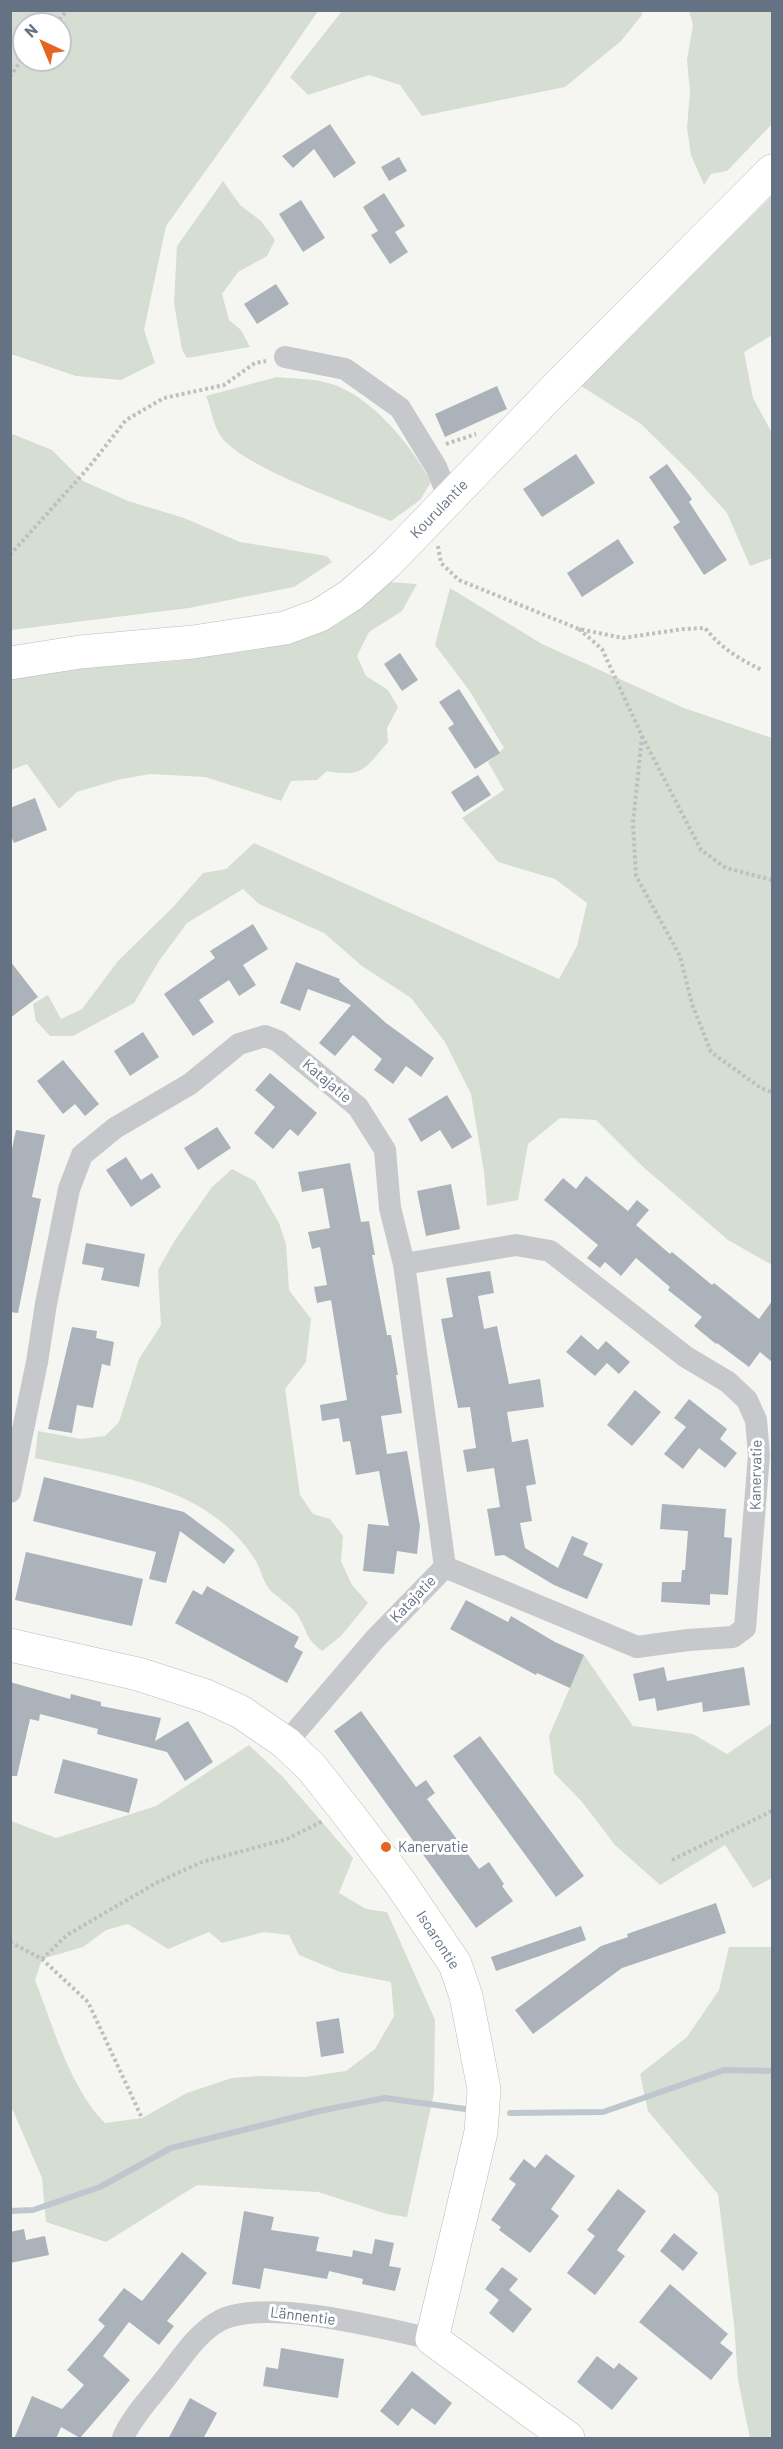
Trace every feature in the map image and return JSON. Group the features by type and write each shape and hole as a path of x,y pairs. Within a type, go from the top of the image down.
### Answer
{"street":[{"name":"Kourulantie","path":"10,663 80,652 193,642 285,628 320,615 351,595 387,563 555,389 772,171"},
{"path":"285,357 345,369 400,408 436,467 449,498"},
{"name":"Katajatie","path":"10,1492 69,1189 82,1155 115,1128 190,1084 239,1044 265,1036 278,1041 358,1107 385,1150 390,1208 404,1264 445,1567 375,1639 286,1743"},
{"name":"Kanervatie","path":"404,1264 516,1245 550,1251 686,1357 728,1382 747,1400 756,1420 759,1455 745,1628 734,1637 637,1647 445,1567"},
{"name":"Isoarontie","path":"10,1645 138,1674 206,1696 241,1712 286,1743 312,1768 346,1811 399,1881 455,1964 466,1995 484,2089 481,2132 432,2339"},
{"name":"Lännentie","path":"123,2439 198,2338 221,2320 246,2312 274,2311 368,2325 432,2339"},
{"path":"432,2339 568,2439"}],"path":[{"path":"10,555 89,467 126,420 164,398 224,385 255,363 285,357"},
{"path":"412,429 444,444 486,431"},
{"path":"441,563 459,580 579,629 623,638 705,628 734,656 762,670"},
{"path":"579,629 602,649 642,736 701,850 726,868 772,880"},
{"path":"642,736 633,823 636,876 680,956 692,1004 711,1052 761,1088 772,1092"},
{"path":"42,1959 67,1935 156,1883 202,1862 286,1839 346,1811"},
{"path":"672,1860 772,1811"},
{"path":"10,1942 42,1959 88,2002 142,2118"}],"shaded area":[{"path":"11,10 318,11 166,226 144,330 155,363 121,380 76,376 11,354"},
{"path":"342,11 641,11 642,15 621,41 565,87 422,116 400,85 369,75 308,95 290,77"},
{"path":"689,11 772,11 772,124 727,171 711,174 704,185 691,155 687,128 690,92 687,60 693,25"},
{"path":"223,181 240,205 261,221 275,240 267,256 238,272 222,294 229,320 241,330 250,347 187,358 182,350 174,303 177,246"},
{"path":"772,196 772,335 744,352 753,398 772,433 772,558 750,566 727,513 692,474 641,424 581,386"},
{"path":"277,377 328,383 359,398 374,409 401,437 431,482 420,500 391,521 273,472 231,447 218,431 206,396"},
{"path":"10,433 52,450 83,481 128,501 184,518 240,542 327,556 332,562 294,587 189,608 11,630"},
{"path":"388,582 417,584 402,611 369,632 357,656 366,676 388,690 398,707 387,728 388,742 363,769 349,773 327,771 317,780 291,781 281,801 205,777 150,774 117,780 77,792 59,809 27,764 11,770 11,679 74,669 176,661 260,649 337,625"},
{"path":"450,588 542,644 684,708 772,738 772,1265 728,1240 642,1166 596,1120 560,1118 528,1144 518,1200 487,1206 484,1172 471,1094 445,1042 411,998 362,966 324,933 259,904 243,889 187,923 159,961 134,1003 73,1036 50,1036 36,1021 33,1004 48,995 61,1019 82,1009 118,961 173,907 203,873 226,869 254,843 559,979 577,946 587,903 555,879 498,862 462,818 504,790 488,762 504,748 469,690 435,645"},
{"path":"232,1169 255,1181 279,1223 286,1244 289,1290 311,1319 306,1362 285,1389 300,1495 313,1514 330,1519 343,1536 341,1561 352,1585 368,1603 341,1636 322,1651 309,1638 297,1614 268,1587 256,1561 236,1535 213,1515 186,1500 127,1478 35,1458 38,1431 81,1439 105,1436 119,1422 139,1359 161,1325 158,1270 175,1240 212,1187"},
{"path":"584,1655 633,1726 693,1734 727,1754 772,1723 772,1878 753,1888 725,1845 660,1885 615,1845 582,1802 554,1773 549,1736"},
{"path":"249,1745 283,1777 353,1858 339,1893 366,1909 387,1912 435,2020 434,2093 407,2217 387,2214 318,2192 197,2185 106,2242 46,2222 42,2178 11,2106 11,1821 56,1838 156,1806","holes":["128,1924 168,1949 209,1932 222,1943 264,1932 289,1935 299,1955 340,1972 391,1982 394,2016 375,2049 346,2071 305,2077 232,2078 187,2093 142,2118 105,2123 93,2109 72,2075 56,2036 35,1980 42,1959 83,1947 106,1930"]},
{"path":"729,1947 772,1947 772,2438 750,2438 738,2380 734,2324 718,2194 648,2111 640,2074 687,2037 719,1990"}],"building":[{"path":"330,124 356,163 334,178 314,149 293,168 282,156"},
{"path":"399,157 407,171 389,181 381,167"},
{"path":"384,193 405,226 395,232 408,252 390,264 371,235 378,231 363,207"},
{"path":"301,200 325,238 303,252 279,214"},
{"path":"276,284 289,304 257,324 244,304"},
{"path":"497,386 507,409 445,437 435,414"},
{"path":"576,454 595,483 542,517 523,489"},
{"path":"667,464 692,499 689,502 727,560 704,575 673,527 680,522 649,477"},
{"path":"618,539 634,563 582,597 567,573"},
{"path":"400,653 418,680 402,691 384,664"},
{"path":"459,689 500,753 475,769 448,728 454,724 439,702"},
{"path":"478,775 491,795 464,812 451,792"},
{"path":"35,798 47,830 14,843 10,834 10,808"},
{"path":"253,924 268,949 243,965 256,985 239,996 229,980 199,1000 214,1022 193,1036 164,994 215,958 210,951"},
{"path":"10,961 38,997 10,1018"},
{"path":"296,962 340,979 339,981 386,1023 434,1058 421,1077 406,1066 393,1084 374,1070 382,1059 353,1035 335,1056 319,1043 351,1005 308,989 300,1011 280,1003"},
{"path":"143,1032 159,1057 130,1076 114,1051"},
{"path":"63,1060 99,1104 85,1116 75,1104 63,1114 37,1081"},
{"path":"270,1073 317,1113 298,1136 290,1129 273,1149 254,1133 275,1107 255,1090"},
{"path":"447,1095 472,1137 452,1149 440,1130 421,1142 408,1119"},
{"path":"217,1127 231,1148 198,1170 184,1148"},
{"path":"16,1130 45,1135 32,1197 41,1199 18,1313 10,1312 10,1158"},
{"path":"126,1157 141,1180 152,1173 161,1187 131,1207 106,1170"},
{"path":"350,1163 361,1222 369,1221 375,1255 372,1255 387,1335 391,1335 398,1375 396,1375 402,1413 381,1416 387,1454 407,1451 420,1526 417,1554 397,1551 394,1574 363,1571 368,1524 389,1526 379,1471 356,1475 350,1441 343,1442 339,1418 322,1421 320,1405 347,1400 331,1300 317,1303 314,1287 327,1285 320,1247 312,1249 308,1232 330,1228 323,1188 302,1192 298,1172"},
{"path":"586,1176 628,1211 637,1200 649,1210 636,1225 670,1254 672,1252 759,1319 772,1301 772,1362 760,1352 749,1367 716,1344 694,1326 702,1317 668,1290 670,1287 636,1258 621,1276 605,1262 600,1268 587,1258 598,1245 544,1200 563,1178 576,1189"},
{"path":"451,1184 460,1229 426,1236 417,1191"},
{"path":"86,1243 145,1254 139,1287 101,1280 104,1268 82,1264"},
{"path":"490,1271 494,1293 478,1296 484,1329 497,1326 509,1384 540,1379 544,1407 507,1412 512,1442 528,1439 536,1484 526,1486 532,1521 520,1523 525,1548 558,1568 572,1536 588,1543 583,1555 603,1564 587,1599 554,1585 504,1555 495,1556 487,1509 500,1507 494,1468 467,1472 463,1450 476,1448 470,1407 458,1408 441,1319 453,1317 446,1278"},
{"path":"72,1327 97,1331 96,1338 114,1342 110,1366 102,1364 93,1408 77,1405 72,1433 48,1429"},
{"path":"581,1335 598,1350 606,1341 630,1362 619,1374 607,1363 595,1376 566,1352"},
{"path":"635,1390 661,1412 632,1446 607,1425"},
{"path":"689,1399 727,1429 720,1439 737,1453 725,1468 699,1448 683,1469 664,1454 686,1427 674,1418"},
{"path":"44,1477 184,1512 235,1550 224,1564 180,1531 166,1583 149,1579 156,1552 33,1521"},
{"path":"662,1504 726,1509 724,1537 732,1538 728,1595 710,1594 710,1605 661,1602 662,1582 681,1582 682,1570 685,1570 688,1531 660,1529"},
{"path":"26,1552 143,1579 132,1626 15,1600"},
{"path":"207,1586 299,1637 294,1647 303,1652 287,1683 175,1623 193,1590 202,1595"},
{"path":"466,1600 508,1622 511,1616 555,1642 584,1655 570,1688 537,1673 536,1675 450,1629"},
{"path":"664,1667 667,1681 744,1667 750,1705 703,1712 702,1702 657,1711 655,1698 639,1701 633,1674"},
{"path":"10,1682 70,1699 71,1694 101,1702 101,1706 161,1718 155,1741 188,1721 213,1762 185,1781 167,1752 97,1734 98,1729 40,1714 39,1721 30,1719 17,1776 10,1776"},
{"path":"361,1711 416,1787 426,1780 435,1793 427,1799 479,1869 489,1862 504,1884 502,1886 513,1901 476,1928 334,1731"},
{"path":"480,1736 584,1876 556,1897 453,1756"},
{"path":"63,1759 138,1779 129,1813 54,1793"},
{"path":"716,1903 726,1933 622,1968 533,2034 515,2010 601,1946 628,1937 627,1934"},
{"path":"581,1926 586,1940 496,1971 491,1957"},
{"path":"339,2018 344,2053 321,2057 316,2022"},
{"path":"546,2154 575,2176 551,2209 559,2216 530,2253 499,2230 501,2227 491,2220 516,2184 509,2179 524,2159 535,2168"},
{"path":"618,2189 646,2211 617,2250 625,2256 595,2295 567,2273 595,2236 587,2230"},
{"path":"244,2211 274,2217 271,2230 319,2237 316,2251 352,2257 353,2250 372,2254 375,2239 394,2243 389,2266 401,2268 395,2291 362,2284 363,2279 329,2271 327,2279 264,2268 260,2289 232,2284"},
{"path":"24,2229 26,2240 45,2236 49,2255 10,2263 10,2232"},
{"path":"674,2233 698,2253 683,2271 660,2251"},
{"path":"182,2252 207,2273 167,2321 174,2326 159,2345 129,2322 103,2356 130,2380 80,2438 61,2427 56,2439 14,2439 32,2396 62,2409 84,2385 67,2370 105,2326 98,2320 124,2288 142,2301"},
{"path":"502,2267 518,2279 509,2290 532,2309 513,2333 489,2313 499,2300 485,2289"},
{"path":"670,2284 728,2334 720,2343 733,2353 711,2380 639,2322"},
{"path":"281,2348 344,2359 338,2398 263,2386 266,2367 278,2369"},
{"path":"597,2356 614,2369 619,2363 638,2378 612,2410 577,2382"},
{"path":"412,2371 452,2403 435,2425 412,2408 398,2426 380,2411"},
{"path":"190,2398 217,2413 203,2439 168,2439"}],"waterway":[{"path":"510,2113 603,2112 724,2070 772,2071"},
{"path":"10,2211 33,2210 100,2187 171,2148 319,2111 385,2098 465,2109"}],"place":[{"name":"Kanervatie","path":"386,1847"}]}
